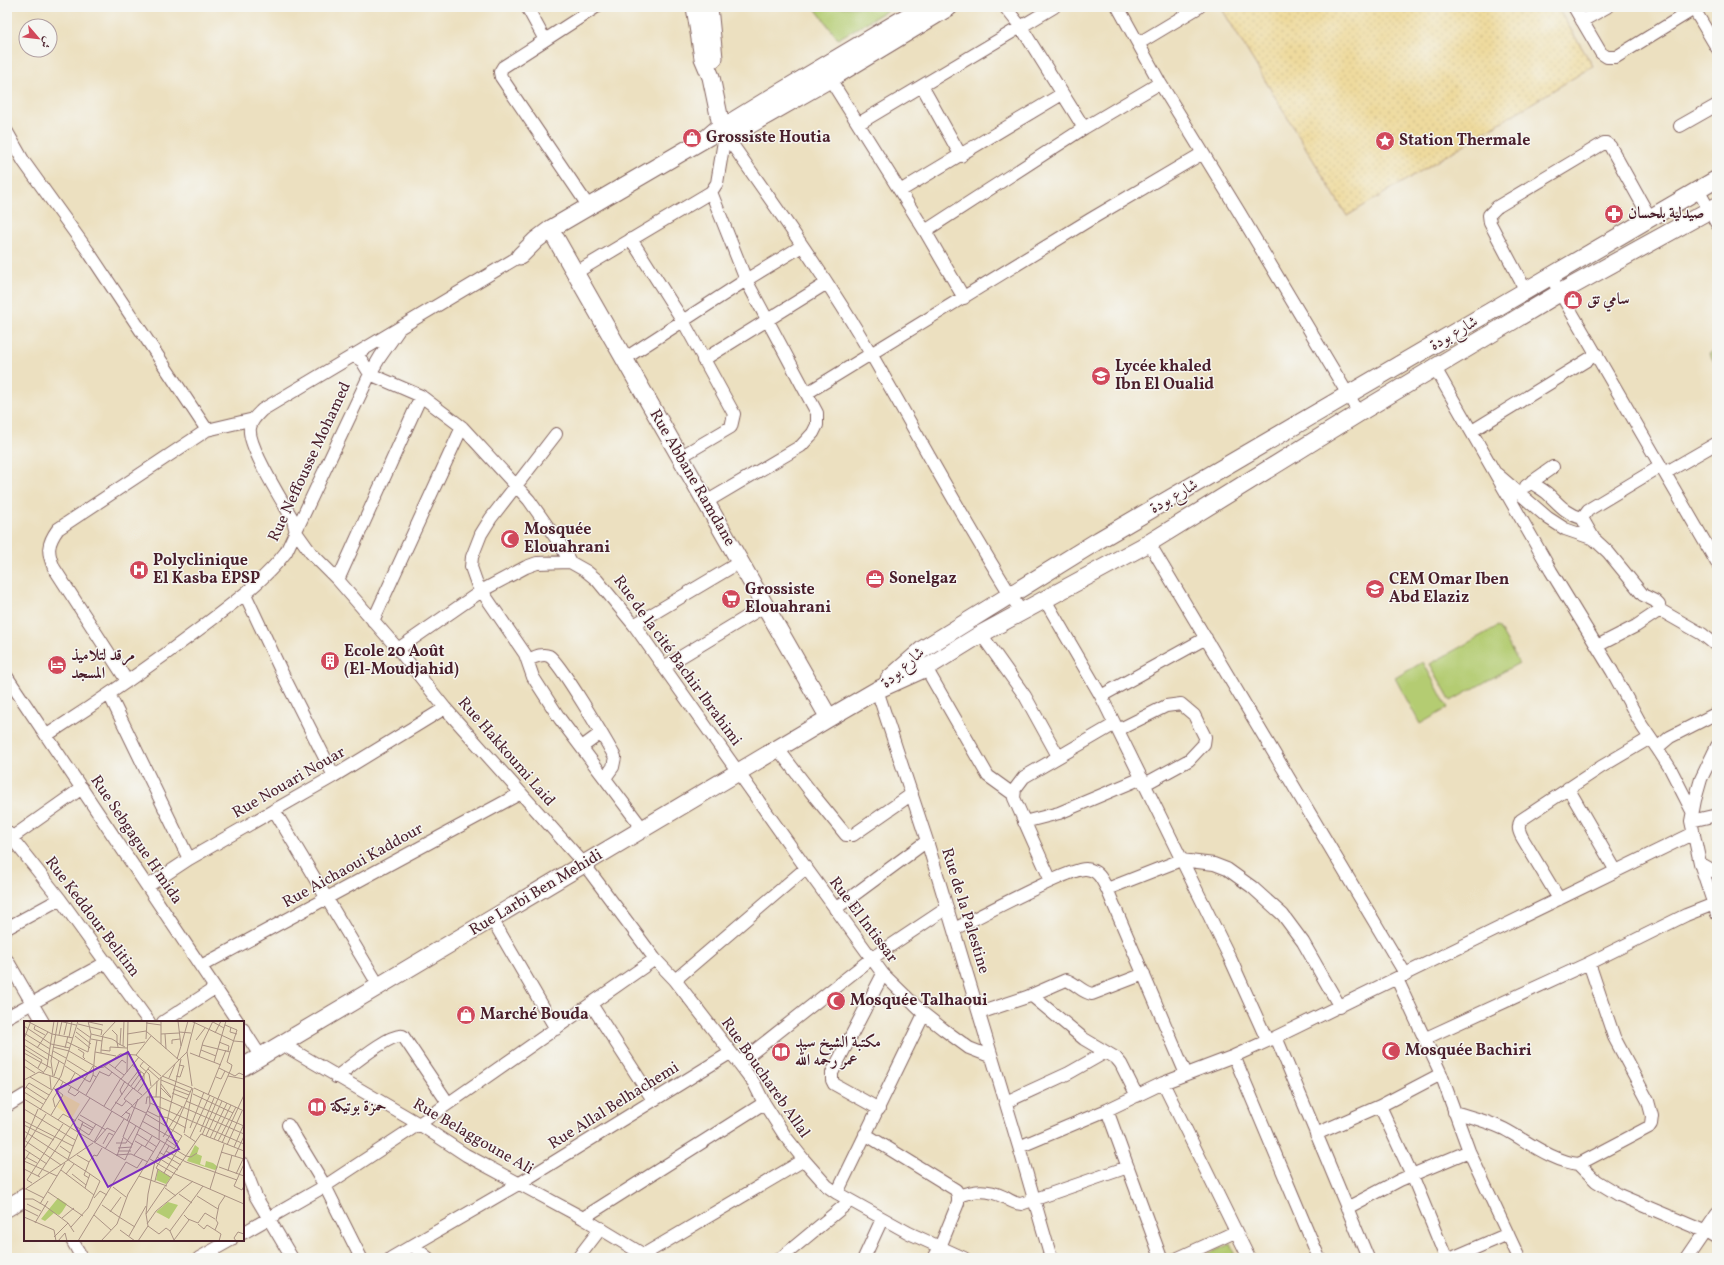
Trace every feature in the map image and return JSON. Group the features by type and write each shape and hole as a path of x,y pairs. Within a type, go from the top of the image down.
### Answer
{"street":[{"path":"527,7 545,40"},
{"path":"589,207 500,74 503,67 596,7"},
{"path":"695,7 703,58 711,77 725,134 826,283 870,354 986,556 1022,613"},
{"path":"708,7 714,57 711,77"},
{"path":"576,273 711,192 717,183 725,134 736,119 923,7"},
{"path":"520,256 544,234 589,207 637,184 714,143 725,134 830,79 949,7"},
{"path":"1005,7 1021,27 1084,128"},
{"path":"858,124 1054,7"},
{"path":"1118,7 1160,83 1359,413"},
{"path":"1139,43 1199,7"},
{"path":"1574,7 1601,54 1611,58 1616,57 1695,8 1717,48"},
{"path":"1582,21 1607,7"},
{"path":"830,79 924,230 964,298"},
{"path":"924,230 1084,128 1160,83"},
{"path":"922,86 961,156"},
{"path":"900,191 961,156 1062,94"},
{"path":"1680,126 1717,105"},
{"path":"7,132 24,162 88,251 208,430"},
{"path":"1526,291 1490,223 1488,215 1497,207 1591,151 1604,144 1608,144 1650,218"},
{"path":"807,393 1091,219 1203,153"},
{"name":"شارع بودة","path":"877,690 923,649 1099,540 1717,179"},
{"path":"127,681 54,568 49,557 48,549 52,537 58,529 208,430 254,419 262,410 353,355 520,256 536,250 556,239 637,184"},
{"path":"1698,190 1714,214"},
{"path":"706,502 801,446 808,439 817,425 818,418 807,393 766,320 746,280 711,192"},
{"name":"شارع بودة","path":"877,690 926,668 981,634 1149,543 1359,413 1561,292 1714,214"},
{"name":"Rue Abbane Ramdane","path":"556,239 829,718"},
{"path":"631,240 683,321 703,360 731,406 734,414 734,420 731,426 725,431 680,456"},
{"path":"624,359 746,280 802,246"},
{"path":"1551,276 1717,563"},
{"path":"703,360 826,283"},
{"name":"Rue Neffousse Mohamed","path":"47,735 170,651 245,594 278,563 286,552 296,532 370,374 390,341 403,326"},
{"path":"1472,431 1597,354"},
{"name":"Rue Neffousse Mohamed","path":"353,355 362,361 370,374"},
{"path":"1426,1038 1589,963 1660,927 1716,909 1700,863 1692,816 1670,768 1492,470 1472,431 1434,368"},
{"path":"370,374 421,396 462,427 529,500 560,544 570,562 538,563 514,572 483,590 398,649"},
{"path":"338,580 421,396"},
{"name":"Rue Hakkoumi Laid","path":"254,419 250,427 251,442 293,520 296,532 311,553 338,580 398,649 445,708 584,864"},
{"path":"373,621 462,427"},
{"path":"556,434 516,485 481,534 472,557 471,567 474,576 528,660 533,677 560,719 643,829"},
{"path":"1582,518 1588,510 1717,443"},
{"path":"1518,491 1553,467"},
{"path":"1492,470 1548,518 1565,529 1594,539"},
{"path":"1531,482 1546,493 1564,510 1573,516 1582,518 1594,539 1608,552 1643,594 1655,600 1659,605 1660,610 1702,634 1717,646"},
{"path":"1149,543 1206,638 1401,977 1441,1074 1469,1151 1519,1258"},
{"name":"Rue de la cité Bachir Ibrahimi","path":"570,562 597,580 634,625 738,772"},
{"path":"634,625 740,562"},
{"path":"245,594 284,677 334,776"},
{"path":"1045,600 1101,696 1144,781 1181,860 1271,1038 1316,1134 1368,1258"},
{"path":"664,667 766,606"},
{"path":"1597,646 1636,626 1660,610"},
{"path":"981,634 1025,696 1058,756"},
{"path":"1101,696 1206,638"},
{"path":"528,660 541,655 552,658 601,733 615,756 613,767 605,778"},
{"path":"926,668 988,776 1013,794 1024,822 1052,881"},
{"name":"Rue Sebgague H'mida","path":"7,677 237,1021"},
{"name":"Rue Larbi Ben Mehidi","path":"244,1066 877,690"},
{"name":"Rue de la Palestine","path":"877,690 912,794 954,929 978,1014 1020,1147 1051,1258"},
{"path":"109,694 189,859"},
{"path":"1013,794 1018,783 1024,777 1058,756 1116,727 1166,706 1181,704 1194,715 1205,737 1204,744 1199,751 1188,760 1144,781 1059,813 1024,822"},
{"name":"Rue Nouari Nouar","path":"148,886 189,859 334,776 445,708"},
{"path":"1559,899 1519,831 1519,824 1521,820 1568,788 1654,743 1670,737 1717,713"},
{"path":"582,747 601,733"},
{"path":"1692,816 1702,779 1717,746"},
{"path":"778,749 819,803 846,835 853,835 912,794"},
{"name":"Rue El Intissar","path":"738,772 883,974 924,1014 969,1048 992,1056"},
{"path":"9,837 82,788"},
{"path":"1568,788 1616,871"},
{"name":"Rue Aichaoui Kaddour","path":"200,966 521,793"},
{"path":"274,810 379,986"},
{"path":"1692,816 1717,815"},
{"path":"1020,1147 1107,1110 1163,1083 1234,1056 1340,1007 1694,833"},
{"name":"Rue Keddour Belitim","path":"9,837 60,899 148,1021"},
{"path":"836,909 927,841"},
{"path":"1107,889 1181,860 1214,864 1227,869 1273,904 1283,915 1303,942 1340,1007"},
{"path":"1700,863 1717,873"},
{"name":"Rue Bouchareb Allal","path":"584,864 655,959 675,980 739,1063 754,1083 764,1103 804,1160 827,1186 882,1219 964,1258"},
{"path":"675,980 806,868"},
{"path":"954,929 1080,868 1088,869 1100,876 1144,974 1186,1074"},
{"path":"7,928 60,899"},
{"path":"739,1063 872,958 947,908"},
{"path":"492,919 556,1028"},
{"path":"244,1232 325,1186 419,1124 448,1102 655,959"},
{"path":"7,960 42,1021"},
{"path":"7,1017 107,962"},
{"path":"1454,1112 1503,1128 1550,1155 1570,1163 1579,1164 1649,1127 1652,1121 1648,1101 1614,1037 1589,963"},
{"path":"879,1109 834,1084 831,1077 883,974"},
{"path":"978,1014 1031,995 1066,980 1085,993 1092,994 1144,974"},
{"path":"165,1021 215,988"},
{"path":"1031,995 1084,1039 1116,1058 1121,1064 1136,1096"},
{"path":"591,1004 653,1100"},
{"path":"837,1193 924,1014"},
{"path":"244,1031 261,1057"},
{"path":"336,1077 386,1040 395,1035 403,1036 448,1102"},
{"name":"Rue Belaggoune Ali","path":"282,1044 336,1077 419,1124 466,1155 601,1228 646,1256"},
{"path":"1006,1102 1069,1073 1106,1052"},
{"name":"Rue Allal Belhachemi","path":"391,1258 520,1183 730,1053"},
{"path":"1234,1056 1317,1258"},
{"path":"1316,1134 1380,1106 1441,1074"},
{"path":"1163,1083 1234,1232 1248,1258"},
{"path":"7,1106 24,1096"},
{"path":"583,1218 764,1103"},
{"path":"1380,1106 1412,1175 1446,1258"},
{"path":"1107,1110 1161,1258"},
{"path":"288,1125 325,1186 361,1258"},
{"path":"865,1134 956,1190 958,1203 934,1258"},
{"path":"1347,1208 1412,1175 1469,1151"},
{"path":"646,1256 804,1160"},
{"path":"1579,1164 1596,1181 1619,1195 1704,1231 1717,1239"},
{"path":"244,1166 247,1170 251,1188 292,1258"},
{"path":"958,1196 974,1191 984,1191 998,1194 1018,1204 1035,1200 1128,1168"},
{"path":"7,1208 24,1198"},
{"path":"781,1258 850,1201"},
{"path":"1687,1258 1717,1214"},
{"path":"864,1258 882,1219"},
{"path":"578,1258 601,1228"},
{"path":"1178,1258 1234,1232"},
{"path":"1452,1258 1508,1234"},
{"path":"73,1241 82,1258"},
{"path":"199,1258 229,1241"},
{"path":"413,1246 428,1258"}],"green space":[{"path":"814,7 893,7 838,39"},
{"path":"1717,349 1717,366 1709,354"},
{"path":"1498,626 1519,663 1451,701 1430,664"},
{"path":"1423,662 1448,708 1420,724 1395,678"},
{"path":"1230,1244 1236,1258 1199,1258"}],"sand":[{"name":"Station Thermale","path":"1226,7 1557,7 1593,66 1347,216 1222,9"}],"place":[{"name":"Grossiste Houtia","path":"692,138"},
{"name":"Station Thermale","path":"1385,141"},
{"name":"صيدلية بلحسان","path":"1614,214"},
{"name":"سامي تق","path":"1573,300"},
{"name":"Lycée khaled Ibn El Oualid","path":"1101,376"},
{"name":"Mosquée Elouahrani","path":"510,539"},
{"name":"Polyclinique El Kasba EPSP","path":"139,570"},
{"name":"Sonelgaz","path":"875,579"},
{"name":"CEM Omar Iben Abd Elaziz","path":"1375,589"},
{"name":"Grossiste Elouahrani","path":"731,599"},
{"name":"Ecole 20 Août (El-Moudjahid)","path":"330,661"},
{"name":"مرقد لتلاميذ المسجد","path":"57,665"},
{"name":"Mosquée Talhaoui","path":"836,1001"},
{"name":"Marché Bouda","path":"466,1015"},
{"name":"Mosquée Bachiri","path":"1391,1051"},
{"name":"مكتبة الشيخ سيد عمر رحمه الله","path":"781,1052"},
{"name":"حمزة بوتيكة","path":"317,1107"}]}
